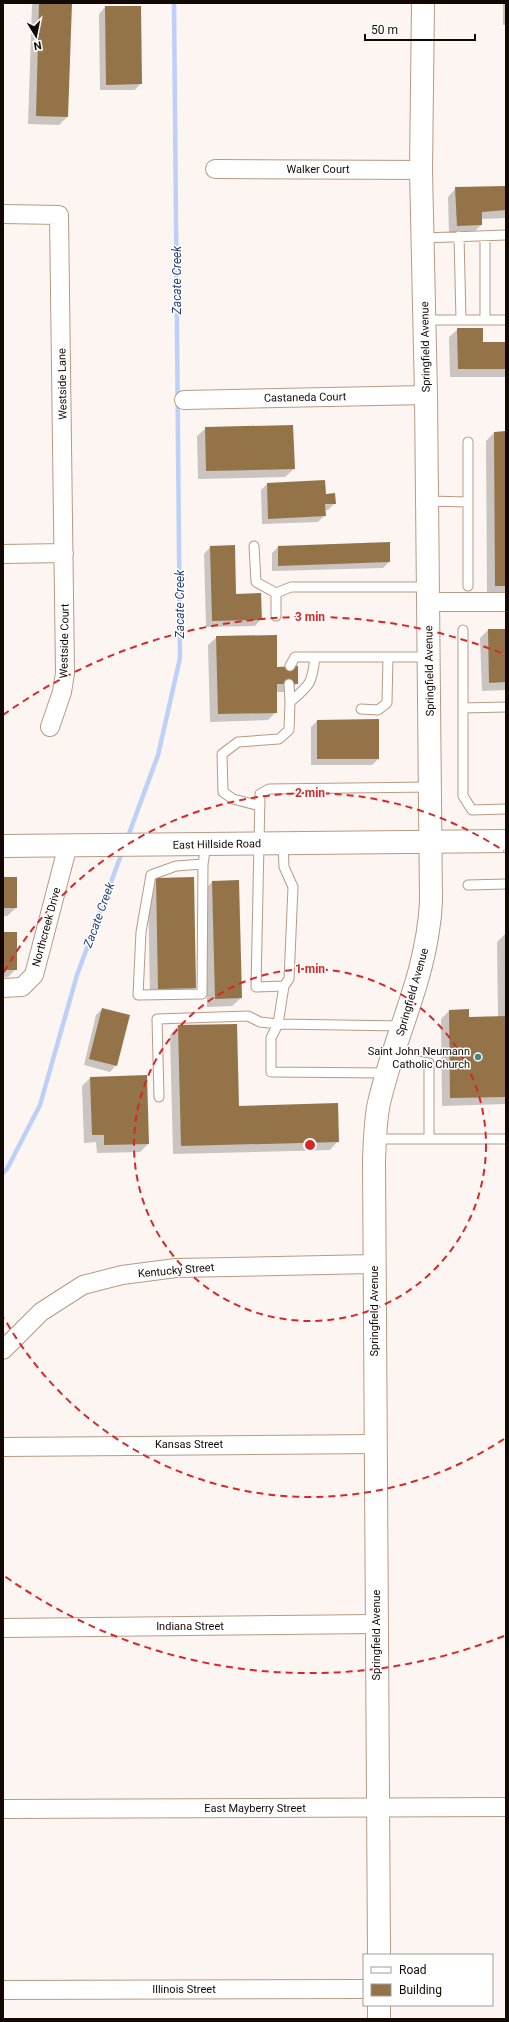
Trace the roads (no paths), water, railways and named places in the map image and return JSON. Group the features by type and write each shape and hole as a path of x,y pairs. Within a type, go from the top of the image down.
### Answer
{"main road":[{"name":"Springfield Avenue","path":"378,1954 374,1264 375,1139 379,1104 390,1065 418,981 430,924 432,842 426,395 421,170 423,3"},
{"name":"East Hillside Road","path":"3,846 160,845 204,854 259,844 506,841"},
{"path":"379,2006 379,2019"}],"street":[{"name":"Walker Court","path":"215,169 421,170"},
{"name":"Westside Lane","path":"3,214 59,215 64,553"},
{"name":"Castaneda Court","path":"184,400 426,395"},
{"path":"3,554 64,553"},
{"name":"Westside Court","path":"50,727 62,692 65,673 64,553"},
{"path":"428,594 506,602"},
{"name":"Northcreek Drive","path":"3,988 22,987 34,975 68,845"},
{"name":"Kentucky Street","path":"3,1350 41,1312 83,1285 122,1275 176,1268 374,1264"},
{"name":"Kansas Street","path":"3,1447 375,1444"},
{"name":"Indiana Street","path":"3,1628 376,1624"},
{"name":"East Mayberry Street","path":"3,1808 506,1807"},
{"name":"Illinois Street","path":"3,1990 363,1989"}],"lane":[{"path":"423,238 506,235"},
{"path":"459,236 461,319"},
{"path":"484,236 485,320"},
{"path":"424,320 506,320"},
{"path":"468,442 468,586"},
{"path":"427,501 468,502"},
{"path":"254,546 256,582 276,594"},
{"path":"276,594 291,587 428,594"},
{"path":"276,594 276,616"},
{"path":"463,630 464,796 472,810 506,809"},
{"path":"290,666 295,657 429,657"},
{"path":"290,702 307,688 313,679 315,657"},
{"path":"361,710 378,710 387,703 388,657"},
{"path":"260,806 233,798 223,792 222,754 238,742 280,739 289,730 289,684"},
{"path":"463,708 506,707"},
{"path":"284,986 256,987 260,794 269,789 431,787"},
{"path":"283,843 284,867 293,887 289,979 284,986 278,1024 271,1038 271,1072 429,1063 428,1139"},
{"path":"204,854 202,994 138,995 141,932 151,875 204,854"},
{"path":"468,885 506,884"},
{"path":"158,1097 157,1019 248,1016 260,1022 278,1024 403,1026"},
{"path":"375,1139 506,1139"}],"waterway":[{"name":"Zacate Creek","path":"127,839 158,755 180,658 174,3"},
{"name":"Zacate Creek","path":"3,1173 7,1169 40,1105 77,975 122,852"}],"place":[{"name":"Saint John Neumann Catholic Church","path":"478,1057"}]}
